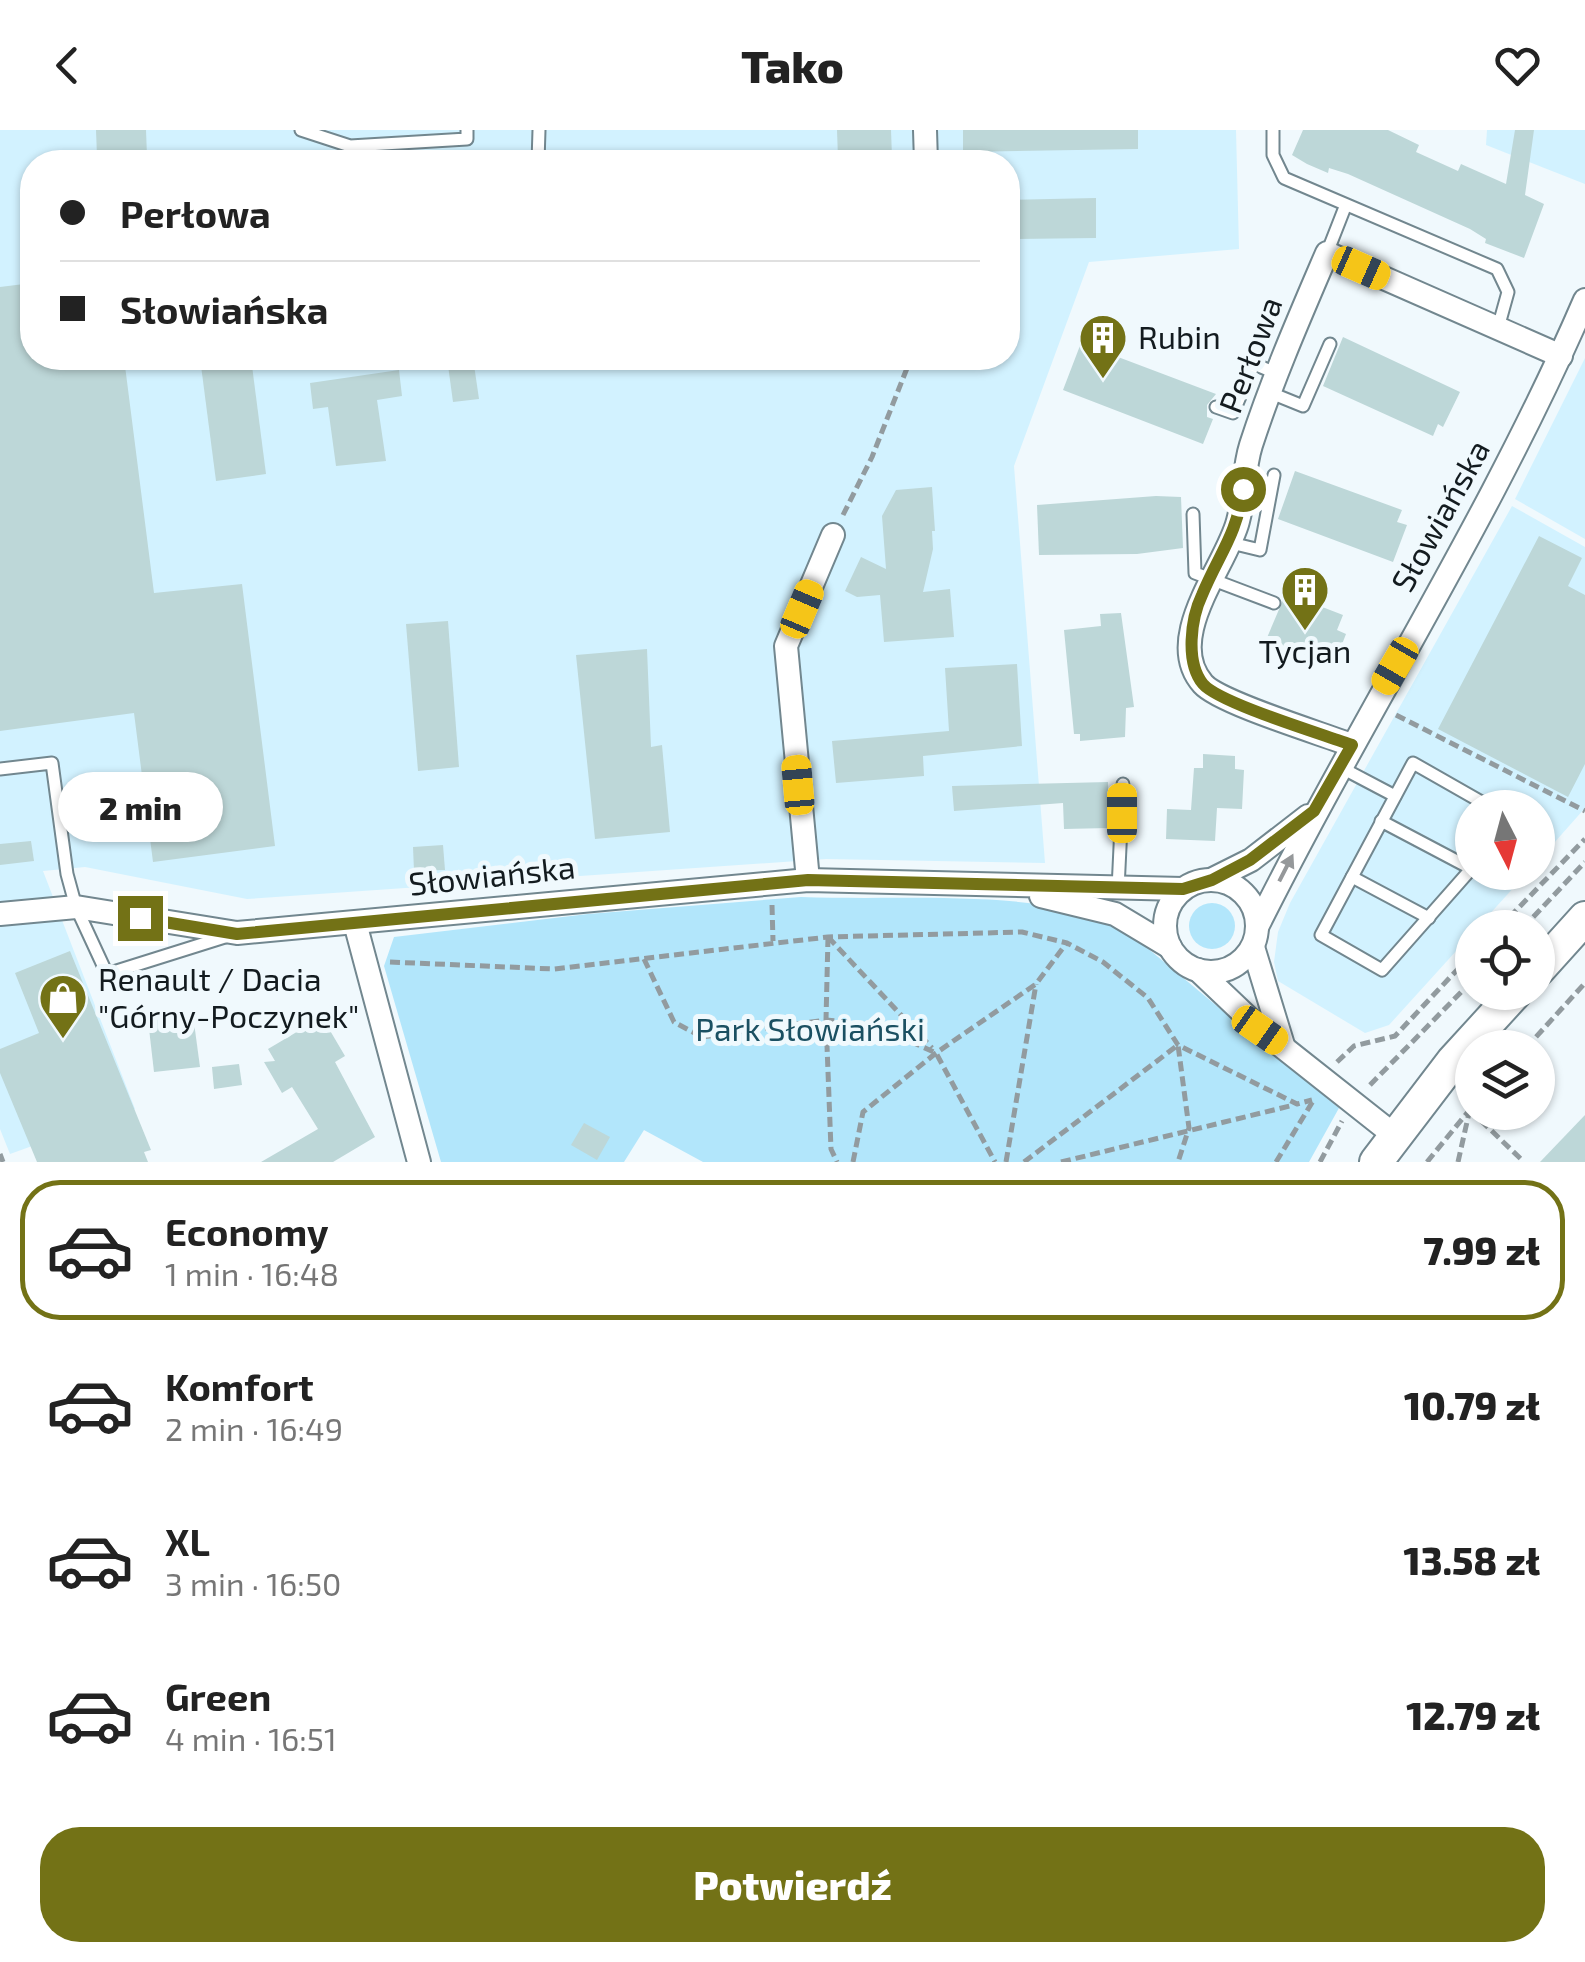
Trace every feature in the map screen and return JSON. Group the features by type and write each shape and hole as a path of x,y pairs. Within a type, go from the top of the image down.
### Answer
{"street":[{"path":"1327,253 1561,356"},
{"name":"Perłowa","path":"1327,253 1247,459 1231,543 1200,598 1192,648 1196,673 1204,685 1352,745"},
{"name":"Słowiańska","path":"1255,936 1338,766 1489,499 1585,300"},
{"path":"808,880 786,646 833,535"},
{"path":"993,887 1036,882 1183,889 1212,880 1250,860 1314,811"},
{"path":"1212,880 1238,888 1248,898 1283,1046"},
{"name":"Słowiańska","path":"0,914 76,907 237,934 771,882 993,887"},
{"path":"993,887 1060,897 1115,914 1170,947 1283,1046 1353,1100 1384,1148 1501,1010"},
{"path":"1170,947 1166,917 1183,889"},
{"path":"1555,951 1585,918"},
{"path":"355,923 419,1162"},
{"path":"1198,970 1224,971 1238,964 1255,936"}],"lane":[{"path":"301,130 350,146 467,140 467,130"},
{"path":"1273,130 1273,155 1284,178 1497,268 1508,292 1498,328"},
{"path":"1327,253 1345,207"},
{"path":"1216,407 1233,412 1254,364 1303,406 1330,344"},
{"path":"1231,543 1260,550 1274,475"},
{"path":"1194,514 1194,573 1274,603"},
{"path":"0,770 52,763 67,874 76,907 107,974 237,934"},
{"path":"1455,888 1382,970 1320,935 1413,763 1460,790"},
{"path":"1338,766 1395,796"},
{"path":"1115,914 1123,784"},
{"path":"1382,821 1455,860"},
{"path":"1352,877 1429,918"}],"path":[{"path":"833,535 872,457 906,370"},
{"path":"1516,910 1585,839"},
{"path":"1540,910 1585,862"},
{"path":"771,882 773,941"},
{"path":"367,962 554,969 773,941 1022,932 1066,943 1103,962 1148,998 1178,1045 1188,1128 1178,1162"},
{"path":"828,937 830,1149 838,1162"},
{"path":"828,937 936,1053 995,1162"},
{"path":"853,1162 863,1112 936,1053 1036,984 1066,943"},
{"path":"644,959 674,1022 702,1037 826,1020 874,1025 936,1053"},
{"path":"1276,1162 1344,1051 1395,1036 1455,972"},
{"path":"1006,1162 1036,984"},
{"path":"1543,1030 1585,984"},
{"path":"1320,1162 1353,1100 1455,998"},
{"path":"1178,1045 1297,1104"},
{"path":"1024,1162 1178,1045"},
{"path":"1061,1162 1314,1099"},
{"path":"1427,1162 1455,1128"},
{"path":"1458,1162 1466,1130"},
{"path":"1492,1130 1524,1162"},
{"path":"0,1154 3,1162"}],"shaded area":[{"path":"0,130 1236,130 1239,249 1089,262 1014,466 1045,863 826,859 247,899 85,867 43,871 135,1109 10,1154 0,1129"},
{"path":"1487,130 1585,130 1585,184 1486,145"},
{"path":"1585,358 1585,539 1515,499"},
{"path":"1512,506 1585,547 1585,808 1555,842 1555,790 1455,790 1455,890 1512,890 1493,910 1455,910 1455,952 1389,1025 1365,1033 1278,981 1274,962 1278,932 1290,903"}],"green space":[{"name":"Park Słowiański","path":"801,897 1000,900 1062,908 1089,916 1133,936 1339,1108 1309,1162 703,1162 644,1130 624,1162 441,1162 384,966 394,937 588,914"},
{"path":"1212,903 1229,909 1235,926 1229,943 1212,949 1195,943 1189,926 1195,909"}],"building":[{"path":"96,130 146,130 147,150 97,150"},
{"path":"837,130 891,130 892,150 838,150"},
{"path":"963,130 1138,130 1138,149 963,150"},
{"path":"1303,130 1388,130 1419,145 1416,152 1458,171 1461,164 1506,184 1515,130 1534,130 1525,195 1544,204 1524,258 1485,243 1486,239 1470,229 1348,174 1329,168 1328,173 1307,164 1292,155"},
{"path":"1096,198 1096,238 1020,239 1020,200"},
{"path":"20,284 20,370 126,370 154,593 242,584 275,846 153,862 134,713 0,731 0,287"},
{"path":"1343,337 1460,392 1443,427 1438,424 1433,436 1323,386"},
{"path":"1081,343 1216,394 1207,405 1207,417 1213,419 1203,444 1063,390"},
{"path":"202,370 253,370 266,474 216,481"},
{"path":"399,370 402,396 377,400 386,461 336,466 328,407 313,409 310,383"},
{"path":"449,370 475,370 479,399 453,402"},
{"path":"1295,471 1402,510 1397,522 1407,525 1393,562 1278,519"},
{"path":"932,487 935,531 923,592 950,589 954,637 884,642 880,595 857,597 845,591 861,557 886,569 882,516 896,490"},
{"path":"1181,497 1183,548 1137,554 1039,555 1037,505"},
{"path":"1539,536 1582,558 1568,586 1585,595 1585,764 1568,797 1438,729"},
{"name":"Tycjan","path":"1299,598 1343,615 1337,630 1346,634 1334,665 1266,640 1283,600 1296,606"},
{"path":"1121,613 1134,707 1126,708 1125,737 1080,741 1080,734 1074,734 1064,630 1101,626 1100,614"},
{"path":"448,621 459,767 418,771 406,624"},
{"path":"647,649 651,747 662,745 670,832 595,839 576,655"},
{"path":"1017,664 1022,746 923,756 924,776 836,783 832,741 949,731 945,668"},
{"path":"1203,754 1235,756 1235,769 1244,770 1242,809 1217,808 1215,841 1166,839 1167,809 1191,810 1194,768 1203,768"},
{"path":"1108,782 1109,828 1064,829 1063,803 954,811 952,786"},
{"path":"31,841 34,861 0,865 0,844"},
{"path":"443,845 445,870 414,871 413,847"},
{"name":"Renault / Dacia \"Górny-Poczynek\"","path":"70,951 151,1150 144,1152 148,1162 37,1162 0,1073 0,1049 39,1033 15,973"},
{"path":"193,1015 200,1067 154,1072 148,1020"},
{"path":"322,1017 345,1056 335,1062 375,1137 333,1162 261,1162 318,1129 292,1087 282,1093 264,1062 275,1061 268,1049"},
{"path":"239,1064 242,1085 214,1089 212,1067"},
{"path":"1585,1115 1585,1162 1540,1162"},
{"path":"584,1123 610,1137 597,1160 571,1145"}],"place":[{"name":"Rubin","path":"1103,380"},
{"name":"Tycjan","path":"1305,632"},
{"name":"Renault / Dacia \"Górny-Poczynek\"","path":"63,1040"}],"route":[{"path":"140,918 237,934 808,880 993,887 1036,882 1183,889 1212,880 1250,860 1314,811 1352,745 1213,692 1196,673 1192,648 1200,598 1231,543 1243,489"}]}
